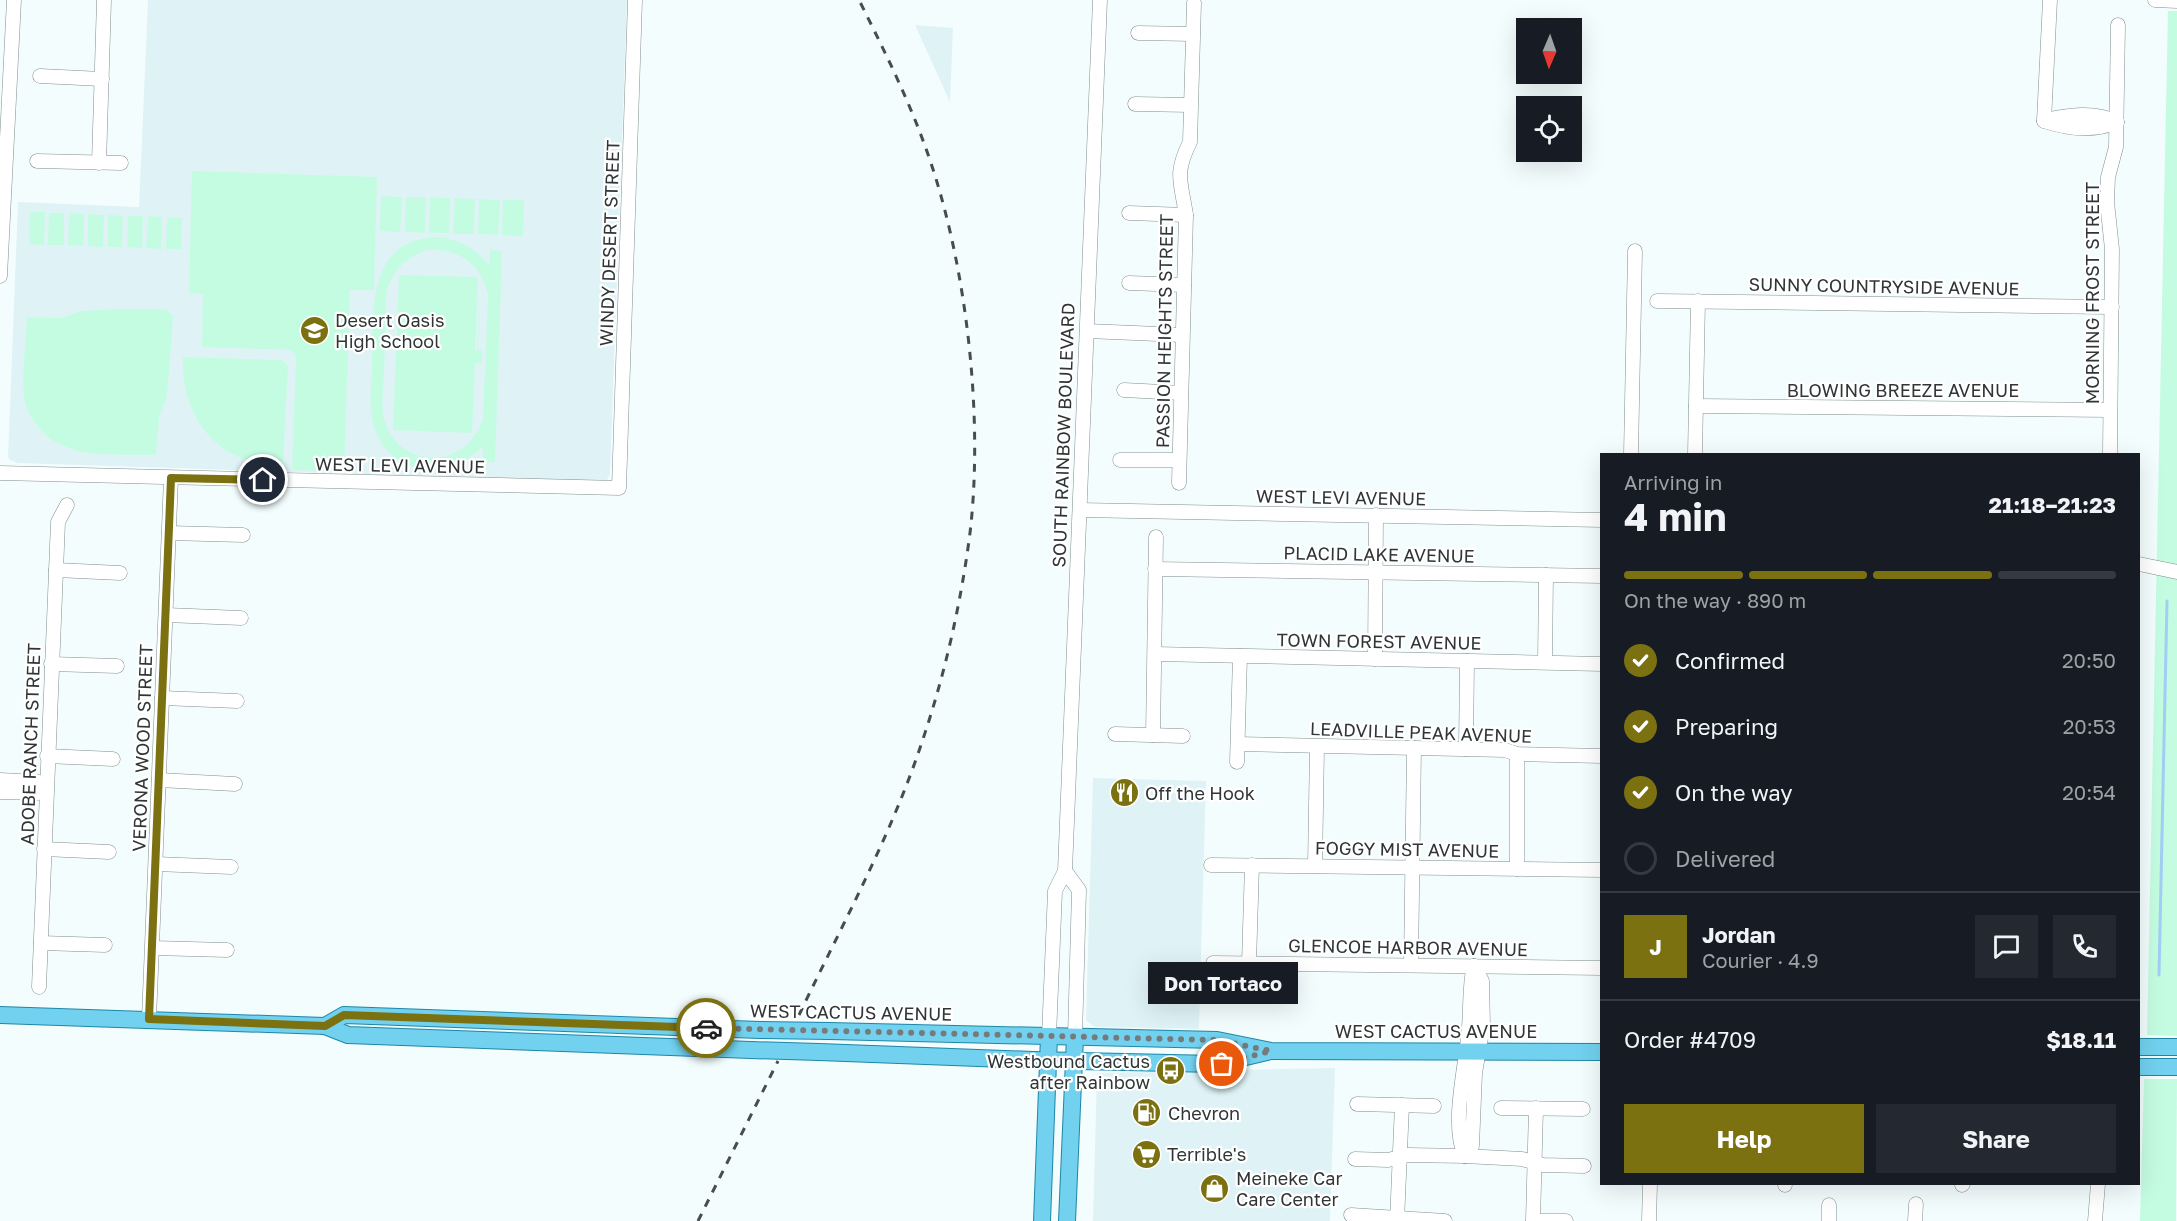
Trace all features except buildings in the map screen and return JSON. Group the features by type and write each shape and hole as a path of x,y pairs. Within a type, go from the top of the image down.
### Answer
{"main road":[{"name":"WEST CACTUS AVENUE","path":"0,1015 325,1026 348,1035 1048,1061 1216,1064 1271,1051"},
{"name":"WEST CACTUS AVENUE","path":"325,1026 344,1015 760,1030 1217,1040 1271,1051 1600,1052"},
{"name":"SOUTH RAINBOW BOULEVARD","path":"1042,1221 1049,1036"},
{"path":"1067,1221 1075,1037"},
{"path":"2140,1047 2177,1047"},
{"path":"2140,1067 2177,1067"}],"street":[{"path":"0,276 5,92 14,0"},
{"path":"99,163 104,0"},
{"name":"WINDY DESERT STREET","path":"619,488 635,0"},
{"name":"SOUTH RAINBOW BOULEVARD","path":"1049,1036 1055,891 1065,871 1100,0"},
{"path":"2050,0 2044,121 2066,115 2105,116 2116,122"},
{"path":"2155,0 2177,1"},
{"name":"PASSION HEIGHTS STREET","path":"1179,483 1186,214 1178,173 1181,158 1190,142 1194,3"},
{"name":"MORNING FROST STREET","path":"2110,453 2112,249 2107,202 2108,177 2116,147 2118,25"},
{"path":"1138,33 1192,34"},
{"path":"40,76 102,79"},
{"path":"1135,104 1190,105"},
{"path":"37,161 121,163"},
{"path":"1129,213 1186,214"},
{"path":"1631,453 1635,251"},
{"path":"1129,283 1184,285"},
{"name":"SUNNY COUNTRYSIDE AVENUE","path":"1657,301 2112,307"},
{"path":"1695,453 1698,302"},
{"path":"1087,332 1182,335"},
{"path":"1124,390 1181,393"},
{"name":"BLOWING BREEZE AVENUE","path":"1696,406 2110,410"},
{"path":"1120,460 1179,460"},
{"name":"WEST LEVI AVENUE","path":"0,473 619,488"},
{"name":"VERONA WOOD STREET","path":"149,1019 171,478"},
{"name":"ADOBE RANCH STREET","path":"39,987 58,522 67,505"},
{"name":"WEST LEVI AVENUE","path":"1080,510 1600,520"},
{"path":"1375,659 1376,515"},
{"path":"169,533 243,535"},
{"path":"1153,735 1155,537"},
{"path":"2140,564 2177,572"},
{"name":"PLACID LAKE AVENUE","path":"1155,568 1600,576"},
{"path":"56,570 120,573"},
{"path":"1545,662 1546,575"},
{"path":"166,615 241,618"},
{"name":"TOWN FOREST AVENUE","path":"1155,654 1600,664"},
{"path":"1237,762 1240,656"},
{"path":"1466,749 1467,661"},
{"path":"51,663 117,666"},
{"path":"162,698 237,700"},
{"path":"1115,734 1183,736"},
{"name":"LEADVILLE PEAK AVENUE","path":"1238,744 1505,750 1517,754 1600,756"},
{"path":"1315,866 1317,747"},
{"path":"1411,965 1414,748"},
{"path":"1517,754 1517,869"},
{"path":"47,756 112,759"},
{"path":"0,780 39,782 46,788 38,793 0,792"},
{"path":"159,780 235,784"},
{"path":"44,849 109,852"},
{"path":"156,864 231,867"},
{"name":"FOGGY MIST AVENUE","path":"1211,865 1600,870"},
{"path":"1249,963 1252,865"},
{"path":"1065,871 1079,890 1075,1037"},
{"path":"41,942 105,945"},
{"path":"153,948 228,950"},
{"name":"GLENCOE HARBOR AVENUE","path":"1213,963 1600,968"},
{"path":"1465,1156 1460,1146 1460,1122 1463,1073 1472,1050 1470,981 1474,966"},
{"path":"1357,1104 1434,1106"},
{"path":"1397,1219 1402,1105"},
{"path":"1501,1108 1583,1109"},
{"path":"1536,1108 1533,1221 1566,1221"},
{"path":"1355,1159 1388,1160 1408,1155 1465,1156 1522,1159 1543,1165 1584,1167"},
{"path":"1649,1221 1650,1185"},
{"path":"2095,1221 2098,1185"},
{"path":"1829,1204 1829,1221"},
{"path":"1915,1221 1916,1204"},
{"path":"1351,1215 1445,1221"}],"shaded area":[{"name":"Desert Oasis High School","path":"148,0 627,0 610,474 607,480 600,482 17,463 10,460 8,457 18,202 139,207"},
{"path":"915,25 953,28 950,102"},
{"path":"1093,778 1206,781 1199,1029 1098,1027 1086,1020"},
{"path":"1335,1068 1330,1221 1093,1221 1097,1073"}],"green space":[{"path":"2168,11 2177,11 2177,1036 2147,1035"},
{"path":"192,171 377,177 374,290 350,290 344,471 292,470 296,356 290,350 202,347 203,294 189,293"},
{"path":"381,196 402,197 400,232 380,231"},
{"path":"406,197 426,197 425,233 405,232"},
{"path":"430,197 450,198 449,233 429,233"},
{"path":"455,198 475,199 474,234 453,234"},
{"path":"479,199 500,200 498,235 478,234"},
{"path":"503,200 524,200 523,236 502,235"},
{"path":"30,212 45,212 44,245 29,244"},
{"path":"49,213 64,213 64,245 48,245"},
{"path":"69,213 84,214 83,246 68,245"},
{"path":"88,214 104,215 103,247 88,246"},
{"path":"108,215 123,216 122,247 108,247"},
{"path":"128,216 143,216 142,248 127,247"},
{"path":"148,216 162,217 161,249 146,248"},
{"path":"167,217 182,218 181,249 166,249"},
{"path":"438,237 453,240 473,250 489,265 490,250 502,251 495,462 483,462 483,446 470,457 455,465 439,469 423,469 408,465 394,457 383,445 375,429 370,395 373,320 379,281 386,264 398,250 415,241","holes":["428,250 459,255 475,267 485,284 488,295 483,419 472,439 462,449 449,455 432,458 408,451 395,440 386,425 382,400 388,287 395,273 406,261"]},
{"path":"399,275 478,277 475,350 477,350 480,290 478,350 482,350 482,363 475,363 472,433 393,430"},
{"path":"166,309 173,316 168,385 159,418 156,455 91,453 61,445 48,437 37,425 25,403 23,376 27,317 61,318 81,311"},
{"path":"183,357 282,360 288,366 283,464 251,461 234,455 208,435 191,407 183,374"},
{"path":"2144,1079 2177,1079 2176,1221 2140,1221"}],"waterway":[{"path":"2159,975 2167,601"}],"railway":[{"path":"799,1015 881,846 922,742 938,690 957,612 970,533 974,487 973,388 961,286 951,237 939,190 918,127 859,0"},
{"path":"698,1221 778,1061"}],"way so far":[{"path":"706,1028 1217,1040 1271,1051 1222,1064"}],"place":[{"name":"Desert Oasis High School","path":"314,330"},
{"name":"Off the Hook","path":"1124,793"},
{"name":"Don Tortaco","path":"1222,1064"},
{"name":"Westbound Cactus after Rainbow","path":"1171,1071"},
{"name":"Chevron","path":"1147,1113"},
{"name":"Terrible's","path":"1146,1154"},
{"name":"Meineke Car Care Center","path":"1215,1188"}],"route":[{"path":"263,480 171,478 149,1019 325,1026 344,1015 706,1028"}]}
